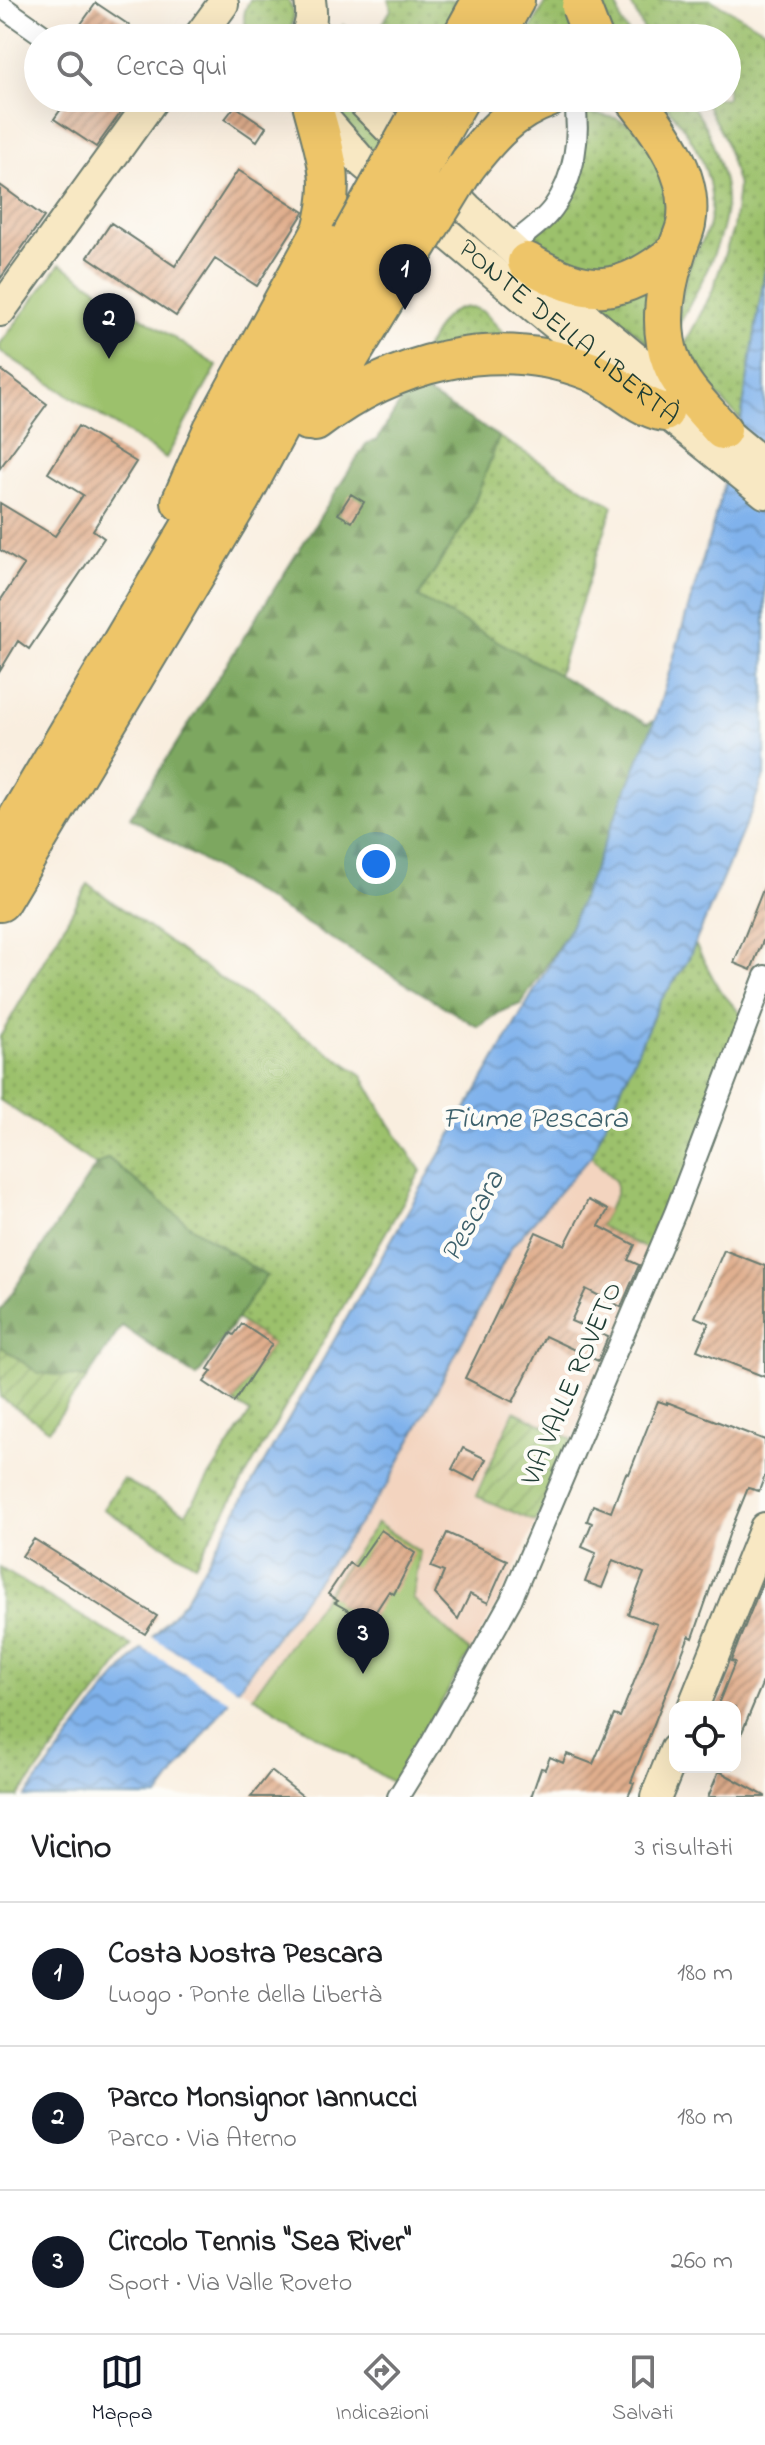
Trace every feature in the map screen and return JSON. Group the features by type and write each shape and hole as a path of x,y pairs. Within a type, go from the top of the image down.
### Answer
{"highway":[{"path":"469,24 482,0"},
{"path":"502,24 515,0"},
{"path":"136,617 137,585 175,516 213,429 322,230 329,204 330,179 313,112"},
{"path":"0,848 231,458 375,254 465,168 490,136 519,112"},
{"path":"644,112 669,148 682,178 687,213 676,252 664,318 642,372 642,405 664,412"},
{"path":"178,604 213,581 296,436 348,360 375,254 425,121"},
{"path":"518,254 545,272 594,289 627,284 647,274 676,252"},
{"path":"0,902 241,498 375,254"},
{"path":"296,436 348,398 410,370 493,353 532,356 590,371 642,372 670,360 678,375 722,430"},
{"path":"0,934 26,892 49,821"}],"main road":[{"path":"208,24 224,2"},
{"path":"224,2 225,24"},
{"path":"0,311 136,112"},
{"name":"PONTE DELLA LIBERTÀ","path":"320,112 363,163 642,372"},
{"name":"PONTE DELLA LIBERTÀ","path":"373,112 467,208 642,372"},
{"name":"PONTE DELLA LIBERTÀ","path":"664,412 765,493"},
{"path":"722,430 765,465"},
{"path":"695,1701 765,1528"},
{"path":"656,1797 669,1765"}],"street":[{"path":"0,5 27,24"},
{"path":"518,254 551,211 565,185 576,142 575,112"},
{"name":"VIA VALLE ROVETO","path":"398,1797 511,1600 675,1213 765,976"}],"shaded area":[{"path":"591,1156 616,1182 616,1195 607,1210 635,1245 655,1253 572,1439 515,1412 536,1522 502,1595 470,1652 413,1599 377,1523 253,1696 240,1688 388,1484 512,1246"}],"green space":[{"path":"250,0 288,0 293,16 291,24 246,24 244,16"},
{"path":"389,0 460,0 447,24 382,24 391,10"},
{"path":"547,0 569,0 575,24 534,24"},
{"path":"601,0 616,0 622,24 609,24"},
{"path":"629,0 711,0 765,30 765,270 741,420 709,385 685,344 712,292 733,229 738,186 725,140 710,112 741,112 741,24 641,24"},
{"path":"336,112 358,112 389,150 382,163"},
{"path":"672,112 697,112 700,116 723,178 726,206 714,254 675,332 689,267 707,231 711,213 707,176 693,142"},
{"path":"583,114 615,118 634,126 671,179 666,238 630,268 576,272 532,233 562,208 575,187 582,163"},
{"path":"60,264 217,366 166,458 0,351 0,344"},
{"path":"651,287 661,355 599,300"},
{"path":"472,307 484,312 508,338 424,351 447,315"},
{"path":"412,384 499,437 469,517 418,597 647,724 655,720 569,930 521,1004 502,1011 478,1027 130,817 366,444 377,440"},
{"path":"499,437 613,506 558,675 417,597 469,517"},
{"path":"88,884 362,1075 421,1171 195,1564 103,1509 123,1479 186,1513 250,1413 234,1402 272,1344 237,1319 266,1276 189,1225 108,1158 96,1165 0,1100 0,1037"},
{"path":"695,944 719,989 745,1019 655,1253 599,1226 616,1195 616,1182 591,1156 659,1003 687,962"},
{"path":"108,1158 189,1225 266,1276 197,1377 122,1326 87,1378 38,1373 0,1346 0,1311 96,1165"},
{"path":"0,1346 38,1373 87,1378 49,1430 0,1397"},
{"path":"514,1411 572,1439 536,1522 476,1496"},
{"path":"377,1523 420,1552 413,1599 470,1652 395,1784 253,1696"},
{"path":"0,1568 132,1646 18,1797 0,1797"}],"water":[{"name":"Fiume Pescara","path":"765,270 765,773 687,962 659,1003 591,1156 512,1246 388,1484 158,1797 25,1797 111,1683 184,1602 569,930 655,720 741,420"}],"pier":[{"path":"149,1635 242,1692 233,1703 139,1646"}],"building":[{"path":"96,3 127,24 81,24"},
{"path":"59,112 121,112 96,147 54,119"},
{"path":"230,112 244,112 266,127 257,141 225,119"},
{"path":"238,170 304,212 257,286 215,259 176,316 88,257 111,223 175,266"},
{"path":"0,185 44,217 0,279"},
{"path":"0,369 47,404 0,468"},
{"path":"78,426 136,462 93,530 104,538 29,649 18,641 0,671 0,601 24,565 0,550 0,503 55,536 83,495 48,473"},
{"path":"351,494 364,502 352,522 338,514"},
{"path":"764,887 765,936 751,970 734,963"},
{"path":"588,1200 608,1210 599,1226 635,1245 628,1260 639,1265 621,1307 586,1289 571,1321 608,1337 598,1361 545,1336 513,1402 465,1378 536,1232 565,1245"},
{"path":"724,1250 765,1266 765,1377 697,1350 709,1323 695,1317"},
{"path":"242,1324 272,1344 234,1402 204,1382 212,1371 208,1369 231,1333 234,1335"},
{"path":"658,1401 765,1440 765,1475 759,1491 748,1488 693,1638 689,1636 631,1782 634,1783 628,1797 531,1797 541,1768 545,1769 550,1757 563,1763 567,1754 593,1764 614,1715 620,1717 657,1624 628,1614 644,1573 613,1560 602,1588 585,1582 596,1553 582,1547 592,1523 587,1521 593,1505 611,1512"},
{"path":"463,1448 486,1459 475,1481 452,1469"},
{"path":"381,1530 415,1553 394,1594 389,1591 369,1622 335,1603 338,1601 328,1594 349,1563 355,1567"},
{"path":"447,1533 507,1560 488,1603 470,1594 458,1619 435,1594 444,1572 431,1567"},
{"path":"34,1539 157,1616 145,1634 22,1556"},
{"path":"765,1576 765,1677 741,1735 741,1701 719,1701 735,1662 731,1661"},
{"path":"271,1771 304,1797 251,1797"},
{"path":"718,1773 765,1796 765,1797 708,1797"}],"place":[{"name":"Costa Nostra Pescara","path":"405,310"},
{"name":"Parco Monsignor Iannucci","path":"109,359"},
{"name":"Circolo Tennis \"Sea River\"","path":"363,1674"}],"water label":[{"name":"Pescara","path":"474,1217"}]}
